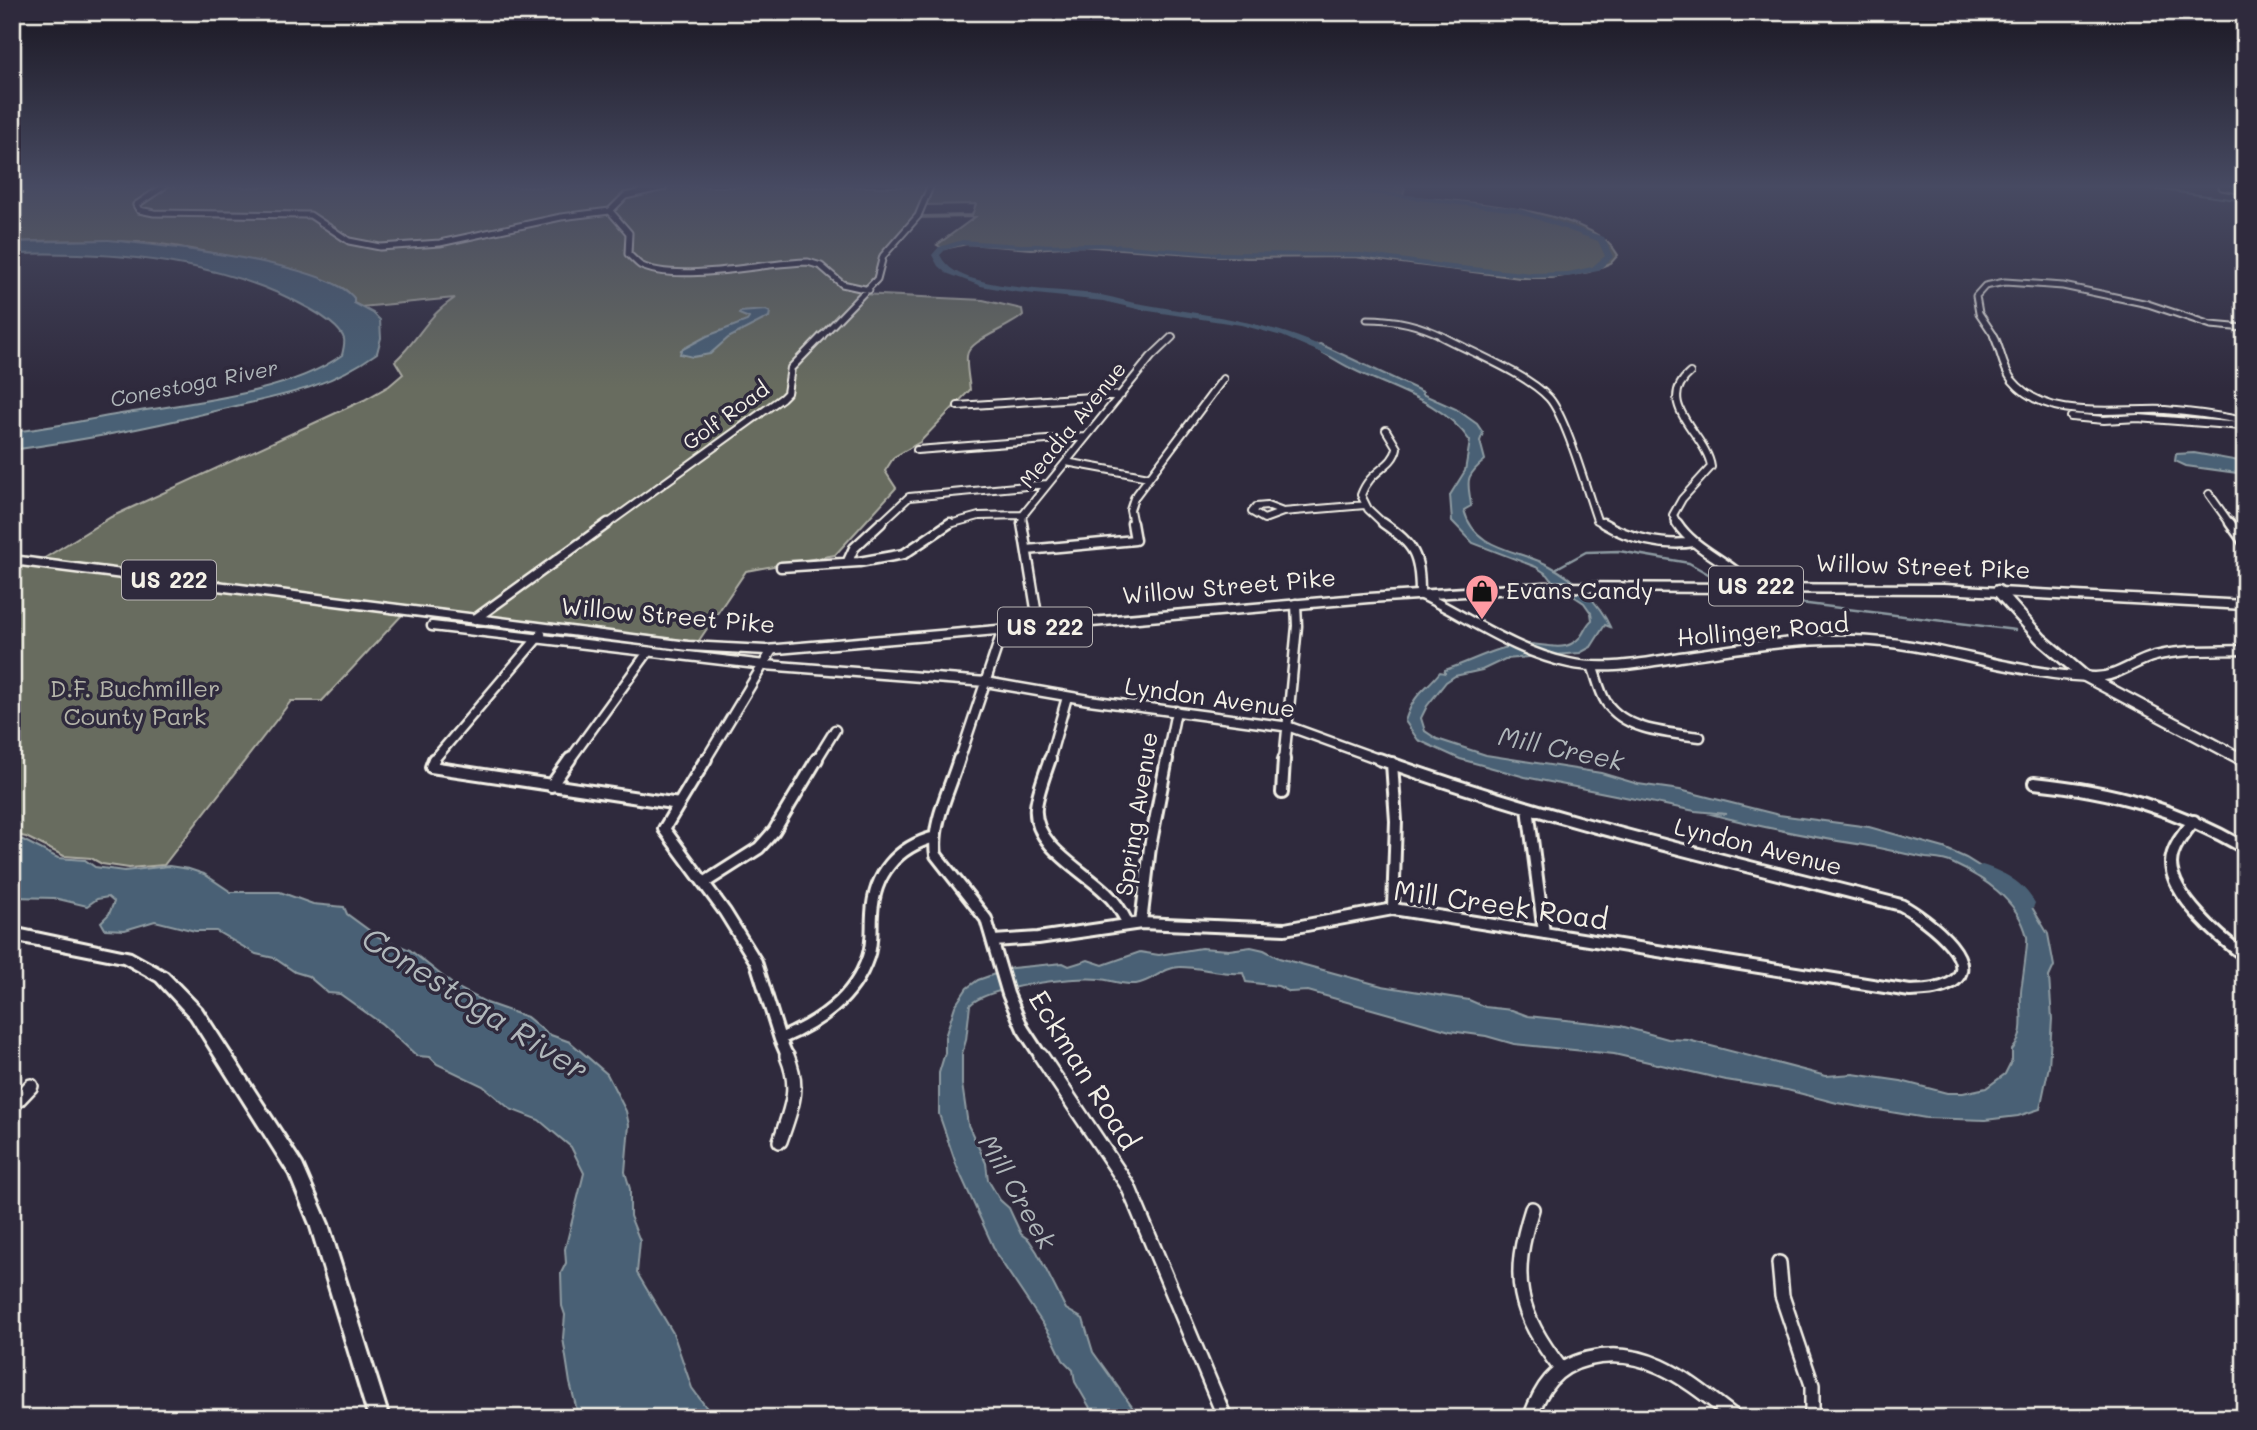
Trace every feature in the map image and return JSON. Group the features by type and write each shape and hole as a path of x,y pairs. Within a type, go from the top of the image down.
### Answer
{"highway":[{"name":"Willow Street Pike","path":"12,560 475,619 542,633 688,646 772,650 1296,604 1544,587 1752,586 1998,591 2245,604"}],"main road":[{"path":"12,934 126,957 162,976 196,1013 296,1170 319,1224 379,1418"}],"street":[{"path":"629,254 649,266 700,272 784,262 810,262 828,269 843,285 869,290"},
{"name":"Golf Road","path":"475,619 782,398 787,393 788,375 793,365 869,290 877,279 885,254"},
{"path":"2245,328 2216,326 2140,302 2056,285 2008,282 1987,285 1977,293 1976,307 1995,338 2007,371 2018,385 2032,395 2077,410 2162,410 2245,423"},
{"path":"1367,319 1390,319 1426,328 1535,385 1551,400 1560,418 1597,520 1614,530 1655,541 1678,545 1694,542"},
{"name":"Meadia Avenue","path":"1039,627 1023,515 1151,357 1172,337"},
{"path":"1690,373 1681,379 1677,402 1705,449 1712,467 1682,499 1673,515 1679,528 1694,542 1736,566 1752,586"},
{"path":"1027,550 1135,540 1130,506 1223,379"},
{"path":"958,406 1121,395"},
{"path":"2199,414 2208,425"},
{"path":"2071,417 2104,420 2152,419 2208,425 2245,423"},
{"path":"1386,430 1397,453 1392,462 1370,476 1363,485 1361,495 1365,505 1416,551 1421,566 1420,594"},
{"path":"917,450 1086,437"},
{"path":"1066,462 1149,477"},
{"path":"848,561 854,548 908,496 1047,484"},
{"path":"2209,494 2245,544"},
{"path":"1283,512 1365,505"},
{"path":"781,567 908,552 937,530 962,520 1023,515"},
{"path":"1998,591 2041,639 2083,675 2245,761"},
{"name":"Hollinger Road","path":"1420,594 1553,659 1592,666 1642,663 1738,648 1838,639 1882,643 2021,668 2083,675 2110,675 2144,659 2166,654 2245,650"},
{"path":"1282,793 1297,626 1296,604"},
{"name":"Lyndon Avenue","path":"432,626 542,633 648,652 765,665 986,682 1066,696 1287,726 1392,764 1528,808 1900,905 1927,918 1950,941"},
{"path":"779,1038 818,1022 840,1003 869,956 872,909 884,875 902,850 935,837 1001,635 1000,631"},
{"path":"542,633 430,764 436,769 679,804"},
{"path":"772,650 667,822 665,833 704,883 756,962 779,1038 795,1074 794,1102 780,1141"},
{"path":"551,786 648,652"},
{"path":"1592,666 1606,703 1618,715 1643,725 1700,737"},
{"path":"1066,696 1035,818 1040,832 1057,850 1120,907 1128,925"},
{"name":"Spring Avenue","path":"1142,923 1150,846 1175,711"},
{"path":"704,883 750,855 774,831 835,730"},
{"path":"1392,764 1396,821 1393,909"},
{"path":"2034,783 2116,793 2148,802 2194,821 2245,848"},
{"path":"1528,808 1544,933"},
{"path":"2194,821 2175,849 2171,861 2172,874 2182,891 2215,930 2232,948 2245,956"},
{"name":"Eckman Road","path":"935,837 936,855 940,863 982,913 994,941 1008,994 1023,1029 1128,1186 1225,1418"},
{"name":"Mill Creek Road","path":"994,941 1038,938 1142,923 1285,929 1393,909 1755,968 1921,991 1940,989 1956,980 1961,966 1959,955 1950,941"},
{"path":"12,1106 31,1086"},
{"path":"1532,1209 1521,1238 1516,1267 1520,1302 1543,1347 1561,1369"},
{"path":"1779,1263 1782,1298 1814,1382 1816,1398 1812,1418"},
{"path":"1530,1418 1537,1398 1553,1373 1572,1361 1602,1355 1630,1355 1661,1367 1736,1418"}],"green space":[{"path":"217,254 881,254 873,281 861,294 983,300 1022,309 1023,315 982,339 969,350 967,360 970,390 920,442 894,457 885,471 896,488 835,555 746,571 698,642 43,559 111,517 389,386 403,374 395,361 436,313 455,298 361,307 353,303 349,293 337,286 256,262"},
{"path":"1187,254 1618,255 1611,263 1589,272 1552,278 1520,278 1354,257 1246,258"},
{"name":"D.F. Buchmiller County Park","path":"12,563 403,614 322,701 291,701 164,865 129,868 102,864 91,858 64,856 26,837 12,834"}],"water":[{"path":"79,254 216,254 310,274 337,285 354,298 354,303 380,320 381,338 377,353 336,377 296,392 135,429 12,450 12,432 242,394 297,378 342,355 344,339 330,322 277,292 205,269"},
{"path":"740,312 770,312 769,317 728,338 710,354 693,357 680,354 681,350 707,336 747,321 749,318 739,314"},
{"name":"Mill Creek","path":"1320,344 1423,392 1422,394 1456,409 1477,424 1483,433 1480,441 1485,460 1473,472 1469,481 1471,506 1464,510 1470,523 1478,534 1488,541 1538,560 1568,578 1593,601 1610,627 1605,625 1591,647 1580,653 1505,659 1482,670 1455,676 1446,682 1427,706 1421,718 1425,731 1437,739 1486,755 1601,773 1638,784 1680,790 1779,815 1869,827 1944,848 1966,858 2024,894 2048,934 2054,966 2049,977 2052,1019 2049,1066 2040,1109 2018,1116 1985,1120 1926,1118 1837,1103 1614,1054 1514,1044 1486,1036 1450,1031 1308,991 1290,992 1278,986 1246,982 1243,973 1180,967 1168,969 1136,984 1099,979 1070,979 1031,984 994,993 970,1005 962,1054 962,1084 968,1125 986,1163 988,1180 1000,1200 1009,1208 1021,1234 1037,1252 1066,1309 1083,1319 1093,1352 1140,1418 1096,1418 1075,1382 1073,1370 1063,1360 1053,1339 997,1255 957,1167 939,1114 939,1073 945,1053 945,1037 955,1006 967,988 978,980 1012,968 1063,963 1069,966 1088,960 1103,965 1140,952 1159,955 1201,948 1229,950 1251,947 1279,958 1382,986 1469,1000 1485,1007 1512,1010 1528,1016 1621,1026 1668,1039 1688,1040 1826,1076 1853,1074 1901,1081 1947,1093 1986,1088 2005,1074 2020,1034 2027,940 2022,923 2016,911 1997,891 1952,863 1707,813 1727,814 1695,811 1525,777 1460,759 1418,740 1405,721 1416,698 1440,672 1445,673 1445,670 1507,647 1528,644 1567,646 1579,638 1592,620 1591,613 1584,603 1536,567 1473,543 1452,521 1450,495 1465,471 1470,441 1459,427 1431,406 1309,346"},
{"path":"2194,453 2245,462 2245,474 2186,466 2175,461 2176,454"},
{"name":"Conestoga River","path":"12,838 23,840 58,858 85,860 95,867 124,871 169,866 189,869 204,874 231,892 280,892 313,904 344,907 347,914 377,936 410,950 456,987 487,1003 527,1017 548,1034 570,1042 607,1074 626,1111 629,1125 625,1172 630,1189 630,1216 640,1241 637,1273 673,1333 692,1388 714,1418 579,1418 563,1338 565,1315 562,1306 561,1273 566,1263 565,1249 584,1173 571,1147 539,1120 510,1109 483,1086 437,1064 430,1057 417,1056 382,1024 340,994 328,993 308,976 295,972 274,958 256,954 216,931 195,931 155,921 125,930 105,929 101,922 109,914 114,902 108,897 97,899 87,906 54,898 12,897"}],"waterway":[{"name":"Mill Creek","path":"937,254 938,260 949,271 984,284 1016,290 1103,298 1241,323 1285,334 1329,353"},
{"name":"Mill Creek","path":"1214,254 1361,255 1452,268 1533,275 1568,274 1595,269 1609,257 1608,254"},
{"path":"1555,569 1586,552 1619,551 1689,563 1717,579"},
{"path":"1738,592 1752,597 2015,630"},
{"name":"Mill Creek","path":"1982,871 2012,885 2027,903"}],"place":[{"name":"Evans Candy","path":"1482,621"}]}
